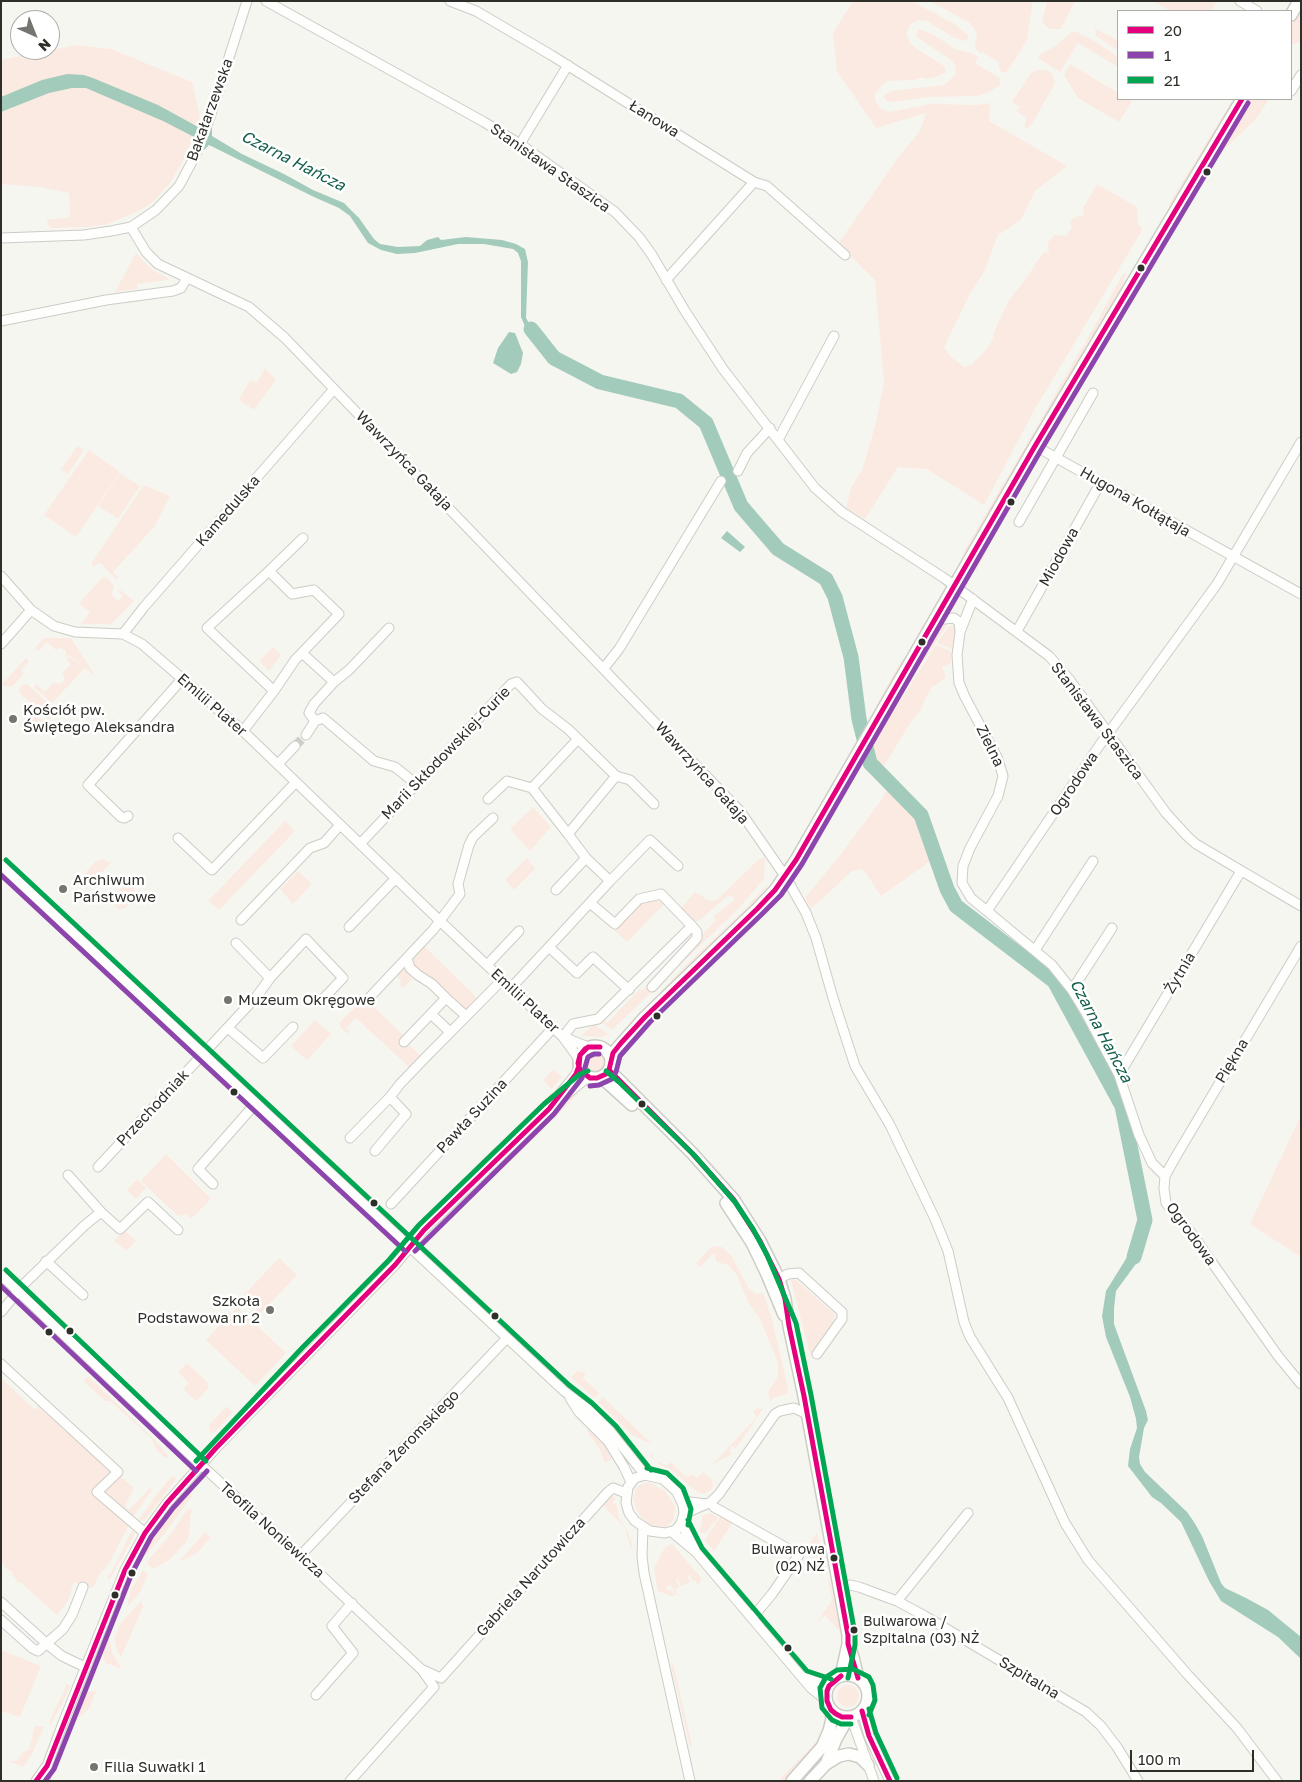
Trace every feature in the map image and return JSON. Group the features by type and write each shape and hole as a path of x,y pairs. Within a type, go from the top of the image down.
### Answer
{"main road":[{"path":"1292,13 1299,1"},
{"path":"603,1071 614,1053 645,1017 740,926 786,876 1035,446 1241,100"},
{"path":"603,1071 583,1073 579,1063 582,1052 588,1047 600,1047 609,1043 645,1017"},
{"path":"600,1047 608,1052 603,1071 614,1087 716,1189 746,1233 775,1281 789,1326 804,1396 848,1635 848,1644 841,1676"},
{"path":"826,1764 844,1725 851,1717 862,1711 868,1700 866,1687 858,1678 848,1644"},
{"path":"792,1781 822,1747 829,1731 829,1706 826,1696 829,1686 841,1676 858,1678"},
{"path":"829,1706 842,1717 851,1717"},
{"path":"810,1781 826,1764 839,1756 849,1754 860,1757 868,1765"}],"street":[{"name":"Bakałarzewska","path":"131,227 156,210 179,186 195,156 210,117 247,1"},
{"name":"Stanisława Staszica","path":"266,1 520,144 615,212 639,237 723,369 815,488 842,512 955,586 1049,656 1064,673 1166,813 1187,836 1196,844 1301,906"},
{"name":"Łanowa","path":"450,1 476,11 568,65 754,182 767,186 846,255"},
{"path":"1240,1 1255,10"},
{"path":"520,144 568,65"},
{"path":"1292,89 1301,75"},
{"path":"666,280 754,182"},
{"path":"1,238 84,235 131,227"},
{"name":"Wawrzyńca Gałaja","path":"131,227 146,252 158,264 249,307 262,316 604,668 740,811 786,876 806,913 816,938 855,1066 890,1125 948,1251 964,1322 970,1337 1012,1405 1065,1523 1088,1560 1237,1728 1277,1781"},
{"path":"1,321 106,300 172,291 181,288 187,278"},
{"path":"778,440 834,336"},
{"name":"Kamedulska","path":"123,634 144,607 174,575 334,389"},
{"path":"1019,522 1093,393"},
{"path":"738,471 747,453 770,428"},
{"path":"1233,558 1301,442"},
{"name":"Hugona Kołłątaja","path":"1035,446 1233,558 1301,594"},
{"path":"604,668 619,649 722,481"},
{"name":"Miodowa","path":"1017,631 1101,482"},
{"path":"274,691 207,628 303,538"},
{"name":"Ogrodowa","path":"987,911 1108,735 1217,584 1233,558"},
{"path":"243,731 295,660 340,614 314,590 292,594 269,571"},
{"path":"1,576 31,610 47,622 62,629 75,632 123,634"},
{"name":"Zielna","path":"973,599 960,632 957,655 959,683 964,697 997,757 1003,776 998,796 970,848 963,866 962,883 975,903 987,911"},
{"path":"1,644 31,610"},
{"path":"935,620 954,618 959,622 960,632"},
{"path":"315,721 309,713 314,704 389,628"},
{"name":"Emilii Plater","path":"123,634 142,644 243,731 552,1028 563,1037 588,1047"},
{"path":"302,653 334,682"},
{"path":"128,816 121,817 88,786 182,678"},
{"name":"Marii Skłodowskiej-Curie","path":"360,844 511,684 517,682 542,709 568,729 616,776 630,780 654,804"},
{"path":"306,735 315,721 323,718 374,761 395,767 416,783"},
{"path":"532,788 578,739"},
{"path":"278,764 295,746"},
{"path":"568,834 616,776"},
{"path":"488,799 507,781 532,788 586,858 610,881"},
{"path":"178,838 212,870 296,782"},
{"path":"370,997 407,959 440,921 460,894 458,884 469,845 473,837 487,828 493,818"},
{"path":"241,920 310,848 324,844 340,825"},
{"path":"511,988 650,840 678,866"},
{"path":"556,890 586,858"},
{"path":"1035,950 1093,861"},
{"path":"1,865 564,1391 587,1408 604,1425 645,1475"},
{"name":"Żytnia","path":"1119,1075 1242,871"},
{"path":"349,927 396,878"},
{"path":"590,903 614,924 639,899 661,894 697,932 698,938 652,987"},
{"path":"987,911 1052,965 1072,990 1119,1075 1139,1134 1152,1163 1165,1176"},
{"path":"563,1037 573,1024 598,1019 692,926"},
{"path":"1072,990 1112,928"},
{"name":"Emilii Plater","path":"487,965 519,930"},
{"name":"Przechodniak","path":"98,1167 228,1028 257,996 270,978 306,940 343,978 320,1002"},
{"path":"236,943 270,978"},
{"name":"Piękna","path":"1165,1176 1301,946"},
{"path":"550,948 577,973 593,957 629,990"},
{"path":"407,959 410,968 432,984 466,1016"},
{"path":"350,1138 502,980"},
{"path":"404,1042 446,998"},
{"path":"431,1014 450,1032"},
{"path":"228,1028 263,1058 293,1028"},
{"name":"Pawła Suzina","path":"391,1204 552,1028"},
{"name":"Emilii Plater","path":"563,1037 579,1063"},
{"path":"549,1109 576,1074 579,1063"},
{"path":"45,1781 47,1766 124,1570 145,1533 168,1503 308,1352 395,1265 410,1246 449,1205 549,1109 584,1080 603,1071"},
{"path":"375,1151 406,1114 390,1098"},
{"path":"213,1184 198,1169 256,1103"},
{"path":"68,1175 101,1212 120,1229 148,1202 178,1230"},
{"name":"Ogrodowa","path":"1165,1176 1166,1203 1192,1234 1278,1356 1301,1384"},
{"path":"1,1312 46,1261 101,1212"},
{"path":"46,1261 83,1295"},
{"path":"775,1281 788,1274 799,1273 842,1312 842,1319 817,1354"},
{"name":"Teofila Noniewicza","path":"1,1275 201,1466 352,1603 422,1670 434,1687 350,1781"},
{"name":"Stefana Żeromskiego","path":"300,1556 507,1338"},
{"path":"1,1364 118,1472 97,1492 145,1533"},
{"path":"564,1391 579,1412 608,1441 631,1482"},
{"path":"794,1408 804,1396"},
{"path":"696,1552 682,1519 681,1501 677,1492 663,1479 645,1475 635,1478 631,1482 626,1493 626,1503 629,1513 635,1521 657,1533 672,1532 679,1527 682,1519 709,1503 719,1494 775,1414 794,1408 807,1414"},
{"name":"Gabriela Narutowicza","path":"441,1678 608,1492 613,1488 626,1493"},
{"path":"681,1501 709,1503 799,1555 766,1602 752,1618"},
{"path":"897,1602 968,1513"},
{"path":"643,1527 642,1556 644,1574 690,1781"},
{"path":"672,1532 696,1552 811,1688 829,1706"},
{"name":"Szpitalna","path":"838,1586 850,1585 860,1587 925,1616 1086,1712 1106,1733 1138,1781"},
{"path":"1,1620 32,1648 38,1650 63,1629 72,1615 83,1587"},
{"path":"1,1602 62,1656 85,1667"},
{"path":"316,1695 354,1653 332,1626 352,1603"},
{"name":"Teofila Noniewicza","path":"422,1670 441,1678"},
{"path":"803,1677 829,1686"},
{"path":"862,1711 873,1744 890,1781"},
{"path":"851,1717 874,1781"},
{"path":"36,1781 47,1766"}],"shaded area":[{"path":"853,1 912,1 956,25 968,35 968,39 964,41 953,37 927,21 918,20 911,24 906,33 910,43 944,66 946,72 936,77 925,79 922,77 915,80 886,81 875,93 875,100 881,109 889,112 931,104 977,105 990,103 989,121 1067,166 1035,191 1021,220 998,235 985,270 970,294 944,347 951,357 964,367 971,365 986,350 994,337 993,334 1009,300 1040,257 1044,253 1049,252 1049,241 1054,235 1066,236 1072,227 1070,223 1072,219 1084,215 1083,208 1097,184 1137,207 1138,226 1141,226 1141,232 1035,409 984,505 927,469 898,467 865,519 846,509 851,488 862,470 876,423 884,383 875,280 838,244 900,155 920,131 926,113 876,128 837,71 833,33"},
{"path":"930,1 1033,1 1027,40 1007,72 1002,72 999,68 999,62 982,52 981,54 976,49 977,33 970,23"},
{"path":"1047,1 1075,1 1061,29 1049,29 1042,22"},
{"path":"1153,1 1216,2 1212,10 1168,10"},
{"path":"1301,10 1301,41 1296,44 1292,44 1292,24"},
{"path":"1095,28 1117,40 1117,49 1096,36"},
{"path":"919,29 932,34 955,49 972,53 978,57 975,63 1000,78 1000,85 989,92 977,96 928,97 893,102 886,101 885,94 891,91 944,85 955,75 956,66 951,60 918,38 916,34"},
{"path":"1075,31 1096,42 1117,56 1117,66 1078,43 1060,72 1038,58"},
{"path":"77,45 111,49 192,82 200,117 181,164 170,183 155,200 139,211 108,224 89,227 50,228 46,220 70,217 69,193 40,187 1,184 1,60 10,58 10,60 60,60 60,48"},
{"path":"1070,64 1117,92 1117,100 1132,101 1119,122 1078,98 1064,75"},
{"path":"1038,70 1050,72 1055,83 1032,124 1027,129 1024,125 1027,118 1016,111 1020,107 1012,102 1031,73"},
{"path":"67,74 84,75 93,78 158,105 200,128 212,128 212,136 242,154 313,190 344,203 380,244 398,247 420,246 427,240 438,237 441,240 466,237 502,240 525,249 528,262 526,318 544,343 543,349 527,331 521,317 521,261 518,253 513,249 484,244 458,244 415,253 397,254 381,250 368,243 350,216 339,208 209,145 203,150 196,138 163,121 86,88 72,88 49,93 1,112 1,97 42,80"},
{"path":"1232,100 1234,100 1171,205 1169,204"},
{"path":"1246,100 1268,100 1256,119 1215,158 1219,146"},
{"path":"136,253 151,269 168,278 168,280 137,284 137,289 115,292"},
{"path":"1126,273 1121,289 1088,345 1085,343 1123,274"},
{"path":"509,332 515,333 523,353 517,372 511,374 493,363 498,348"},
{"path":"1084,344 1088,346 1038,432 1035,430"},
{"path":"265,368 276,380 254,410 239,400 250,380 257,383"},
{"path":"1034,431 1038,433 1008,484 1005,482"},
{"path":"77,446 84,450 68,474 61,470"},
{"path":"89,450 120,472 76,537 44,515"},
{"path":"1040,455 1004,517 1001,516 1034,460"},
{"path":"120,473 140,486 118,519 98,506"},
{"path":"1004,482 1007,485 966,555 963,553"},
{"path":"144,485 170,496 155,526 113,572 119,578 117,580 100,563 94,566 91,564"},
{"path":"1001,517 1003,518 977,570 973,572"},
{"path":"727,531 745,547 740,552 721,538"},
{"path":"106,577 113,584 114,588 111,594 118,601 123,596 118,591 119,589 134,601 111,624 81,624 90,612 80,604 82,600 102,578"},
{"path":"951,619 906,687 903,685 944,622"},
{"path":"953,625 956,628 952,649 937,643 948,628"},
{"path":"44,638 71,638 96,677 85,668 52,703 34,687 36,684 45,692 54,682 58,684 63,682 65,677 62,673 71,664 66,659 69,657 81,665 69,655 65,658 66,652 64,649 56,650 47,642 38,651 35,648"},
{"path":"936,645 951,651 951,663 942,667 946,678 932,687 922,708 909,725 882,769 877,765 870,752 872,739 893,712"},
{"path":"273,647 281,655 269,671 259,661"},
{"path":"26,658 29,661 21,670 24,674 13,686 6,687 2,684"},
{"path":"902,659 900,670 869,721 878,702"},
{"path":"23,684 27,684 57,711 48,720 19,692"},
{"path":"34,713 47,725 43,731 28,720"},
{"path":"854,770 851,779 806,861 805,859"},
{"path":"887,789 905,802 916,814 932,860 881,896 864,870 860,869 851,872 811,909 805,898 841,854 880,802"},
{"path":"533,807 551,827 530,851 510,829"},
{"path":"285,821 295,831 219,910 208,901"},
{"path":"764,857 764,879 737,910 612,1030 600,1021 607,1023 640,989 642,990 648,984 653,990 700,941 702,935 715,921 714,916 735,900 734,897 728,896 701,919 692,923 679,910 695,892 708,900 717,900 758,860"},
{"path":"527,858 535,869 514,890 505,880"},
{"path":"102,859 111,863 86,889 78,881 95,862"},
{"path":"298,871 312,884 293,904 280,889"},
{"path":"128,885 134,888 136,895 124,909 118,909 114,905 113,898 122,887"},
{"path":"768,886 710,948 658,995 687,964 740,914"},
{"path":"649,900 657,900 664,904 627,942 614,930 637,905"},
{"path":"423,945 477,998 465,1011 424,973 412,979 403,988 400,985 401,981 396,974"},
{"path":"364,999 404,1036 399,1041 405,1047 409,1045 421,1056 409,1067 356,1018 346,1028 350,1031 348,1034 340,1027 340,1022"},
{"path":"315,1020 331,1034 307,1060 291,1046"},
{"path":"594,1024 609,1034 602,1037 581,1036"},
{"path":"594,1046 605,1051 610,1062 605,1073 594,1078 583,1073 578,1062 583,1051"},
{"path":"553,1069 562,1077 551,1089 543,1080"},
{"path":"564,1081 541,1111 503,1145 472,1169"},
{"path":"576,1091 578,1094 510,1162 510,1154"},
{"path":"1301,1115 1301,1257 1250,1224"},
{"path":"697,1148 738,1194 762,1233 783,1273 779,1272 696,1153"},
{"path":"166,1154 211,1199 191,1219 186,1214 178,1216 141,1181"},
{"path":"137,1179 146,1188 136,1199 127,1190"},
{"path":"124,1230 136,1241 127,1251 114,1241"},
{"path":"1140,1238 1144,1240 1141,1257 1116,1291 1114,1324 1148,1420 1144,1428 1139,1457 1140,1464 1145,1472 1187,1512 1194,1522 1225,1588 1268,1610 1301,1637 1301,1659 1278,1637 1221,1601 1209,1581 1181,1522 1152,1497 1128,1466 1130,1449 1137,1428 1136,1419 1130,1397 1106,1337 1102,1316 1106,1291 1129,1254 1135,1240"},
{"path":"722,1247 731,1255 749,1289 756,1294 763,1293 772,1319 788,1389 787,1394 775,1397 770,1402 768,1392 778,1376 778,1363 759,1317 749,1304 737,1275 728,1265 717,1262 714,1253 700,1267 696,1263 710,1248"},
{"path":"279,1258 297,1275 260,1314 242,1297"},
{"path":"795,1279 835,1316 810,1355 791,1280"},
{"path":"792,1303 801,1339 831,1500 828,1500 800,1350 789,1304"},
{"path":"237,1307 286,1353 255,1386 206,1340"},
{"path":"187,1363 209,1384 208,1388 196,1401 184,1390 185,1386 189,1383 178,1372"},
{"path":"577,1371 586,1373 583,1378 599,1393 594,1398 571,1377"},
{"path":"88,1376 161,1446 169,1458 164,1457 155,1448 152,1439 110,1401 105,1401 83,1381"},
{"path":"1,1378 35,1410 39,1405 134,1488 125,1506 129,1510 150,1488 152,1490 133,1517 108,1565 99,1575 93,1588 74,1582 68,1601 57,1615 20,1582 18,1583 17,1579 12,1575 13,1573 4,1567 1,1562"},
{"path":"603,1397 652,1444 632,1435 598,1402"},
{"path":"594,1405 630,1441 631,1447 636,1454 634,1455 617,1431"},
{"path":"226,1407 232,1413 212,1433 209,1425"},
{"path":"758,1408 763,1409 736,1448 732,1446 729,1451 732,1454 712,1465 757,1417 753,1411"},
{"path":"589,1429 602,1442 612,1459 605,1463 600,1450 587,1431"},
{"path":"652,1453 656,1461 667,1466 671,1462 687,1478 691,1474 697,1478 703,1472 712,1480 713,1486 710,1491 704,1494 698,1493 673,1471 659,1464 650,1456"},
{"path":"172,1476 177,1478 144,1521 138,1521 153,1499"},
{"path":"649,1482 665,1491 675,1506 674,1518 665,1527 652,1526 641,1517 637,1510 634,1501 635,1490 639,1485"},
{"path":"189,1491 192,1496 166,1532 145,1556 143,1555 167,1517"},
{"path":"611,1496 614,1496 616,1500 613,1501 613,1504 616,1503 619,1518 628,1532 633,1549 630,1546 625,1528 605,1507 604,1504"},
{"path":"191,1509 188,1540 169,1560 153,1569 147,1563 150,1558 170,1535 187,1510"},
{"path":"711,1513 718,1518 705,1533 701,1533 703,1515"},
{"path":"723,1516 733,1522 714,1551 705,1540 719,1518"},
{"path":"133,1528 135,1531 134,1536 110,1579 107,1577 112,1571"},
{"path":"205,1532 211,1537 197,1553 184,1560 180,1560"},
{"path":"817,1532 823,1559 821,1561 805,1552"},
{"path":"695,1537 697,1537 755,1606 750,1605 699,1545"},
{"path":"672,1544 702,1579 698,1585 695,1580 692,1581 690,1575 687,1577 691,1582 681,1586 678,1579 676,1580 679,1587 675,1589 678,1594 676,1595 671,1585 666,1587 668,1591 672,1590 675,1596 658,1591 654,1568 664,1549"},
{"path":"143,1570 148,1574 141,1591 127,1607 131,1590"},
{"path":"828,1578 830,1580 840,1632 825,1615 816,1624 832,1600"},
{"path":"141,1601 143,1607 121,1657 116,1648 114,1638 121,1623"},
{"path":"109,1637 112,1653 122,1669 106,1663 104,1659 102,1653"},
{"path":"1,1650 41,1666 20,1717 1,1711"},
{"path":"672,1660 692,1746 690,1747 671,1666"},
{"path":"67,1684 70,1686 50,1725 50,1720"},
{"path":"848,1685 856,1688 859,1696 856,1704 848,1707 840,1704 837,1696 840,1688"},
{"path":"96,1691 90,1708 77,1719 86,1692"},
{"path":"35,1726 44,1727 32,1754 24,1766 9,1762 18,1760 23,1752 29,1750"},
{"path":"822,1736 814,1749 784,1781 778,1781"}],"waterway":[{"name":"Czarna Hańcza","path":"531,329 554,358 600,382 679,401 706,423 741,506 778,549 826,579 835,597 851,657 859,719 870,763 921,815 947,889 956,906 1054,981 1122,1106 1145,1220 1134,1257"}],"tunnel":[{"path":"295,746 306,735"}],"transit line":[{"name":"20","path":"600,1047 588,1047 580,1055 578,1063 580,1070 590,1078 597,1078 606,1074 609,1070 613,1053 621,1043 645,1017 757,909 775,890 796,860 1035,446 1241,100"},
{"name":"1","path":"590,1086 599,1085 612,1079 620,1056 627,1048 650,1022 781,895 802,864 1041,450 1248,103"},
{"name":"21","path":"6,860 569,1385 592,1403 616,1426 651,1470"},
{"name":"1","path":"1,875 405,1251"},
{"name":"20","path":"36,1781 47,1766 125,1570 145,1533 167,1503 216,1448 395,1265 424,1230 549,1109 576,1074 580,1055 585,1049"},
{"name":"1","path":"415,1251 554,1114 582,1078 588,1057 599,1054"},
{"name":"20","path":"609,1070 692,1153 734,1200 760,1241 779,1279 785,1299 804,1396 848,1635 848,1644 858,1678"},
{"name":"21","path":"196,1461 303,1347 389,1260 419,1225 544,1104 580,1074 588,1071"},
{"name":"21","path":"606,1071 694,1155 735,1202 767,1255 796,1323 855,1634 855,1645 848,1678"},
{"name":"21","path":"6,1270 206,1461"},
{"name":"1","path":"1,1286 196,1471"},
{"name":"21","path":"647,1468 667,1473 683,1488 691,1509 688,1525"},
{"name":"1","path":"45,1781 54,1769 132,1573 151,1537 173,1508 207,1471"},
{"name":"21","path":"688,1520 702,1548 807,1671 831,1679"},
{"name":"21","path":"851,1724 841,1724 832,1720 822,1708 820,1688 826,1677 837,1670 853,1669 869,1677 873,1685 875,1700 869,1715"},
{"name":"20","path":"841,1676 829,1686 827,1701 831,1710 836,1714 842,1717 851,1717"},
{"name":"21","path":"869,1709 876,1733 897,1778"},
{"name":"20","path":"862,1711 869,1736 890,1781"}],"place":[{"name":"Kościół pw. Świętego Aleksandra","path":"13,719"},
{"name":"Archiwum Państwowe","path":"63,889"},
{"name":"Muzeum Okręgowe","path":"228,1000"},
{"name":"Szkoła Podstawowa nr 2","path":"270,1310"},
{"name":"Bulwarowa (02) NŻ","path":"834,1558"},
{"name":"Bulwarowa / Szpitalna (03) NŻ","path":"854,1630"},
{"name":"Filia Suwałki 1","path":"94,1767"}]}
